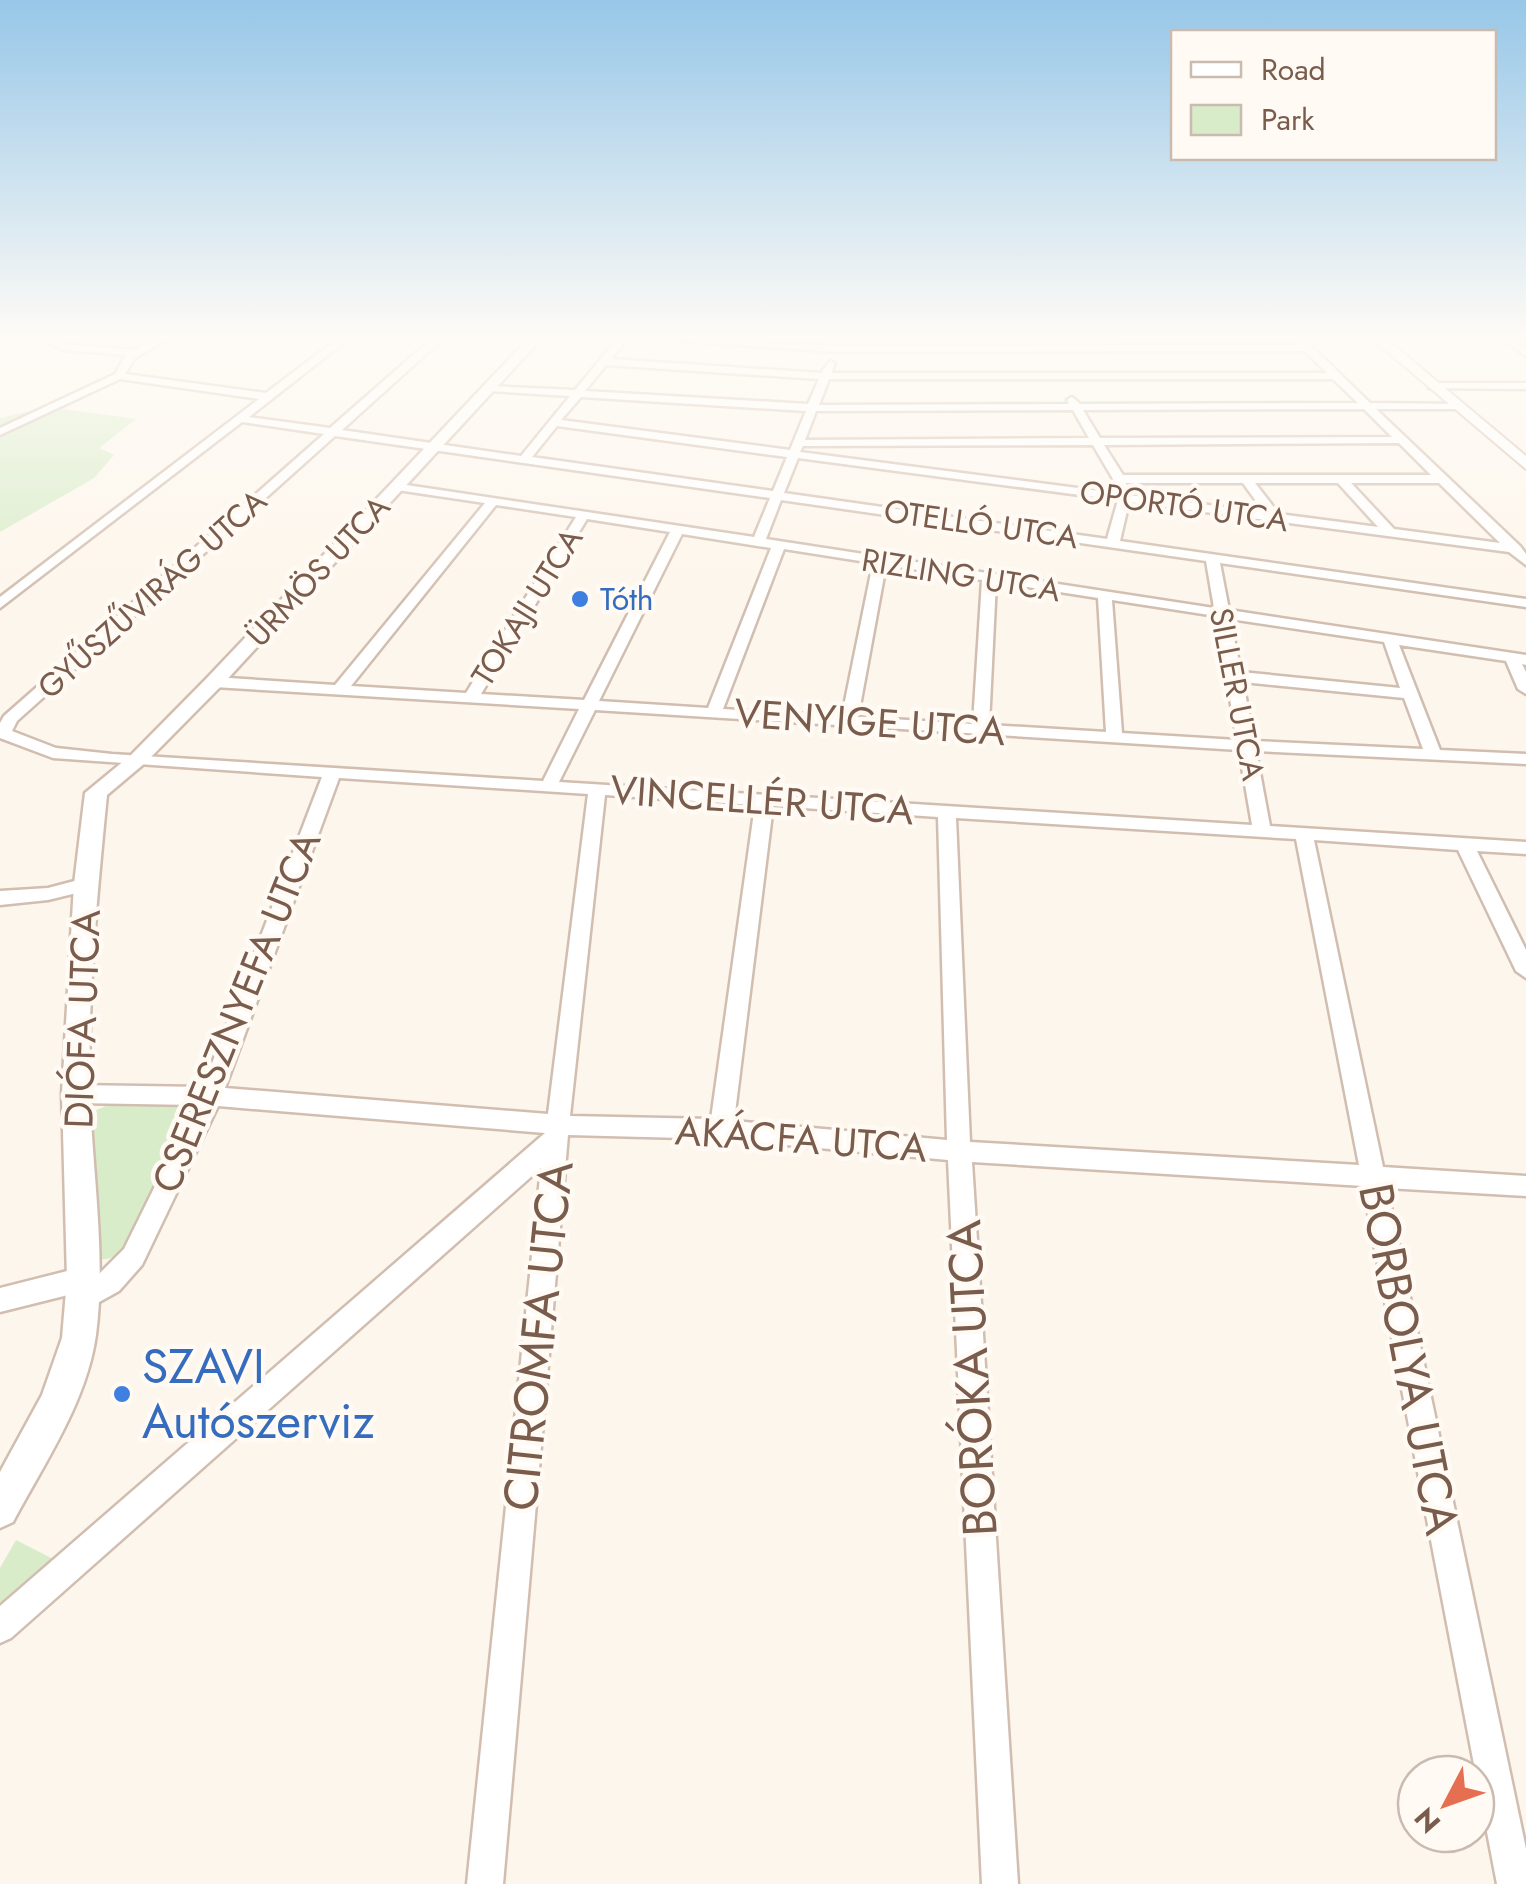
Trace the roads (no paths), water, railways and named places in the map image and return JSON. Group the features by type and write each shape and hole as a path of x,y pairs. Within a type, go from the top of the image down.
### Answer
{"main road":[{"path":"1480,425 1522,458"}],"street":[{"path":"0,604 233,425"},
{"name":"OTELLÓ UTCA","path":"283,425 1526,603"},
{"name":"GYŰSZŰVIRÁG UTCA","path":"3,733 10,720 341,425"},
{"name":"ÜRMÖS UTCA","path":"138,759 456,425"},
{"path":"524,459 554,425"},
{"name":"OPORTÓ UTCA","path":"575,425 799,448 1124,499 1515,549"},
{"path":"758,543 808,425"},
{"path":"1085,425 1119,478 1124,499 1113,542"},
{"path":"1387,425 1526,561"},
{"path":"799,448 1094,441 1402,440"},
{"path":"1119,478 1444,479"},
{"path":"1246,479 1276,518"},
{"path":"1342,480 1391,534"},
{"name":"RIZLING UTCA","path":"397,486 1519,659"},
{"path":"341,688 492,502"},
{"name":"TOKAJI UTCA","path":"471,698 583,516"},
{"path":"548,786 592,706 677,530"},
{"path":"714,712 778,547"},
{"name":"SILLER UTCA","path":"1212,557 1262,830"},
{"path":"849,722 880,562"},
{"path":"981,729 989,579"},
{"path":"1105,596 1114,737"},
{"path":"1390,640 1433,754"},
{"path":"1519,659 1526,689"},
{"path":"1233,676 1409,694"},
{"name":"VENYIGE UTCA","path":"214,682 1247,746 1526,759"},
{"name":"VINCELLÉR UTCA","path":"3,733 53,753 1526,848"},
{"name":"DIÓFA UTCA","path":"83,1289 76,1094 86,884 96,793 138,759"},
{"name":"CSERESZNYEFA UTCA","path":"83,1289 110,1283 133,1258 211,1096 333,771"},
{"name":"CITROMFA UTCA","path":"485,1884 558,1133 597,790"},
{"path":"722,1129 765,798"},
{"name":"BORÓKA UTCA","path":"947,811 959,1151 1000,1884"},
{"name":"BORBOLYA UTCA","path":"1304,834 1515,1884"},
{"path":"1464,844 1526,971"},
{"path":"0,898 48,894 86,884"},
{"name":"AKÁCFA UTCA","path":"76,1094 211,1096 558,1133 722,1129 959,1151 1526,1186"},
{"path":"0,1628 558,1133"},
{"path":"0,1300 83,1289 80,1338 68,1378 0,1509"}],"place":[{"name":"Tóth","path":"580,599"},
{"name":"SZAVI Autószerviz","path":"122,1394"}]}
